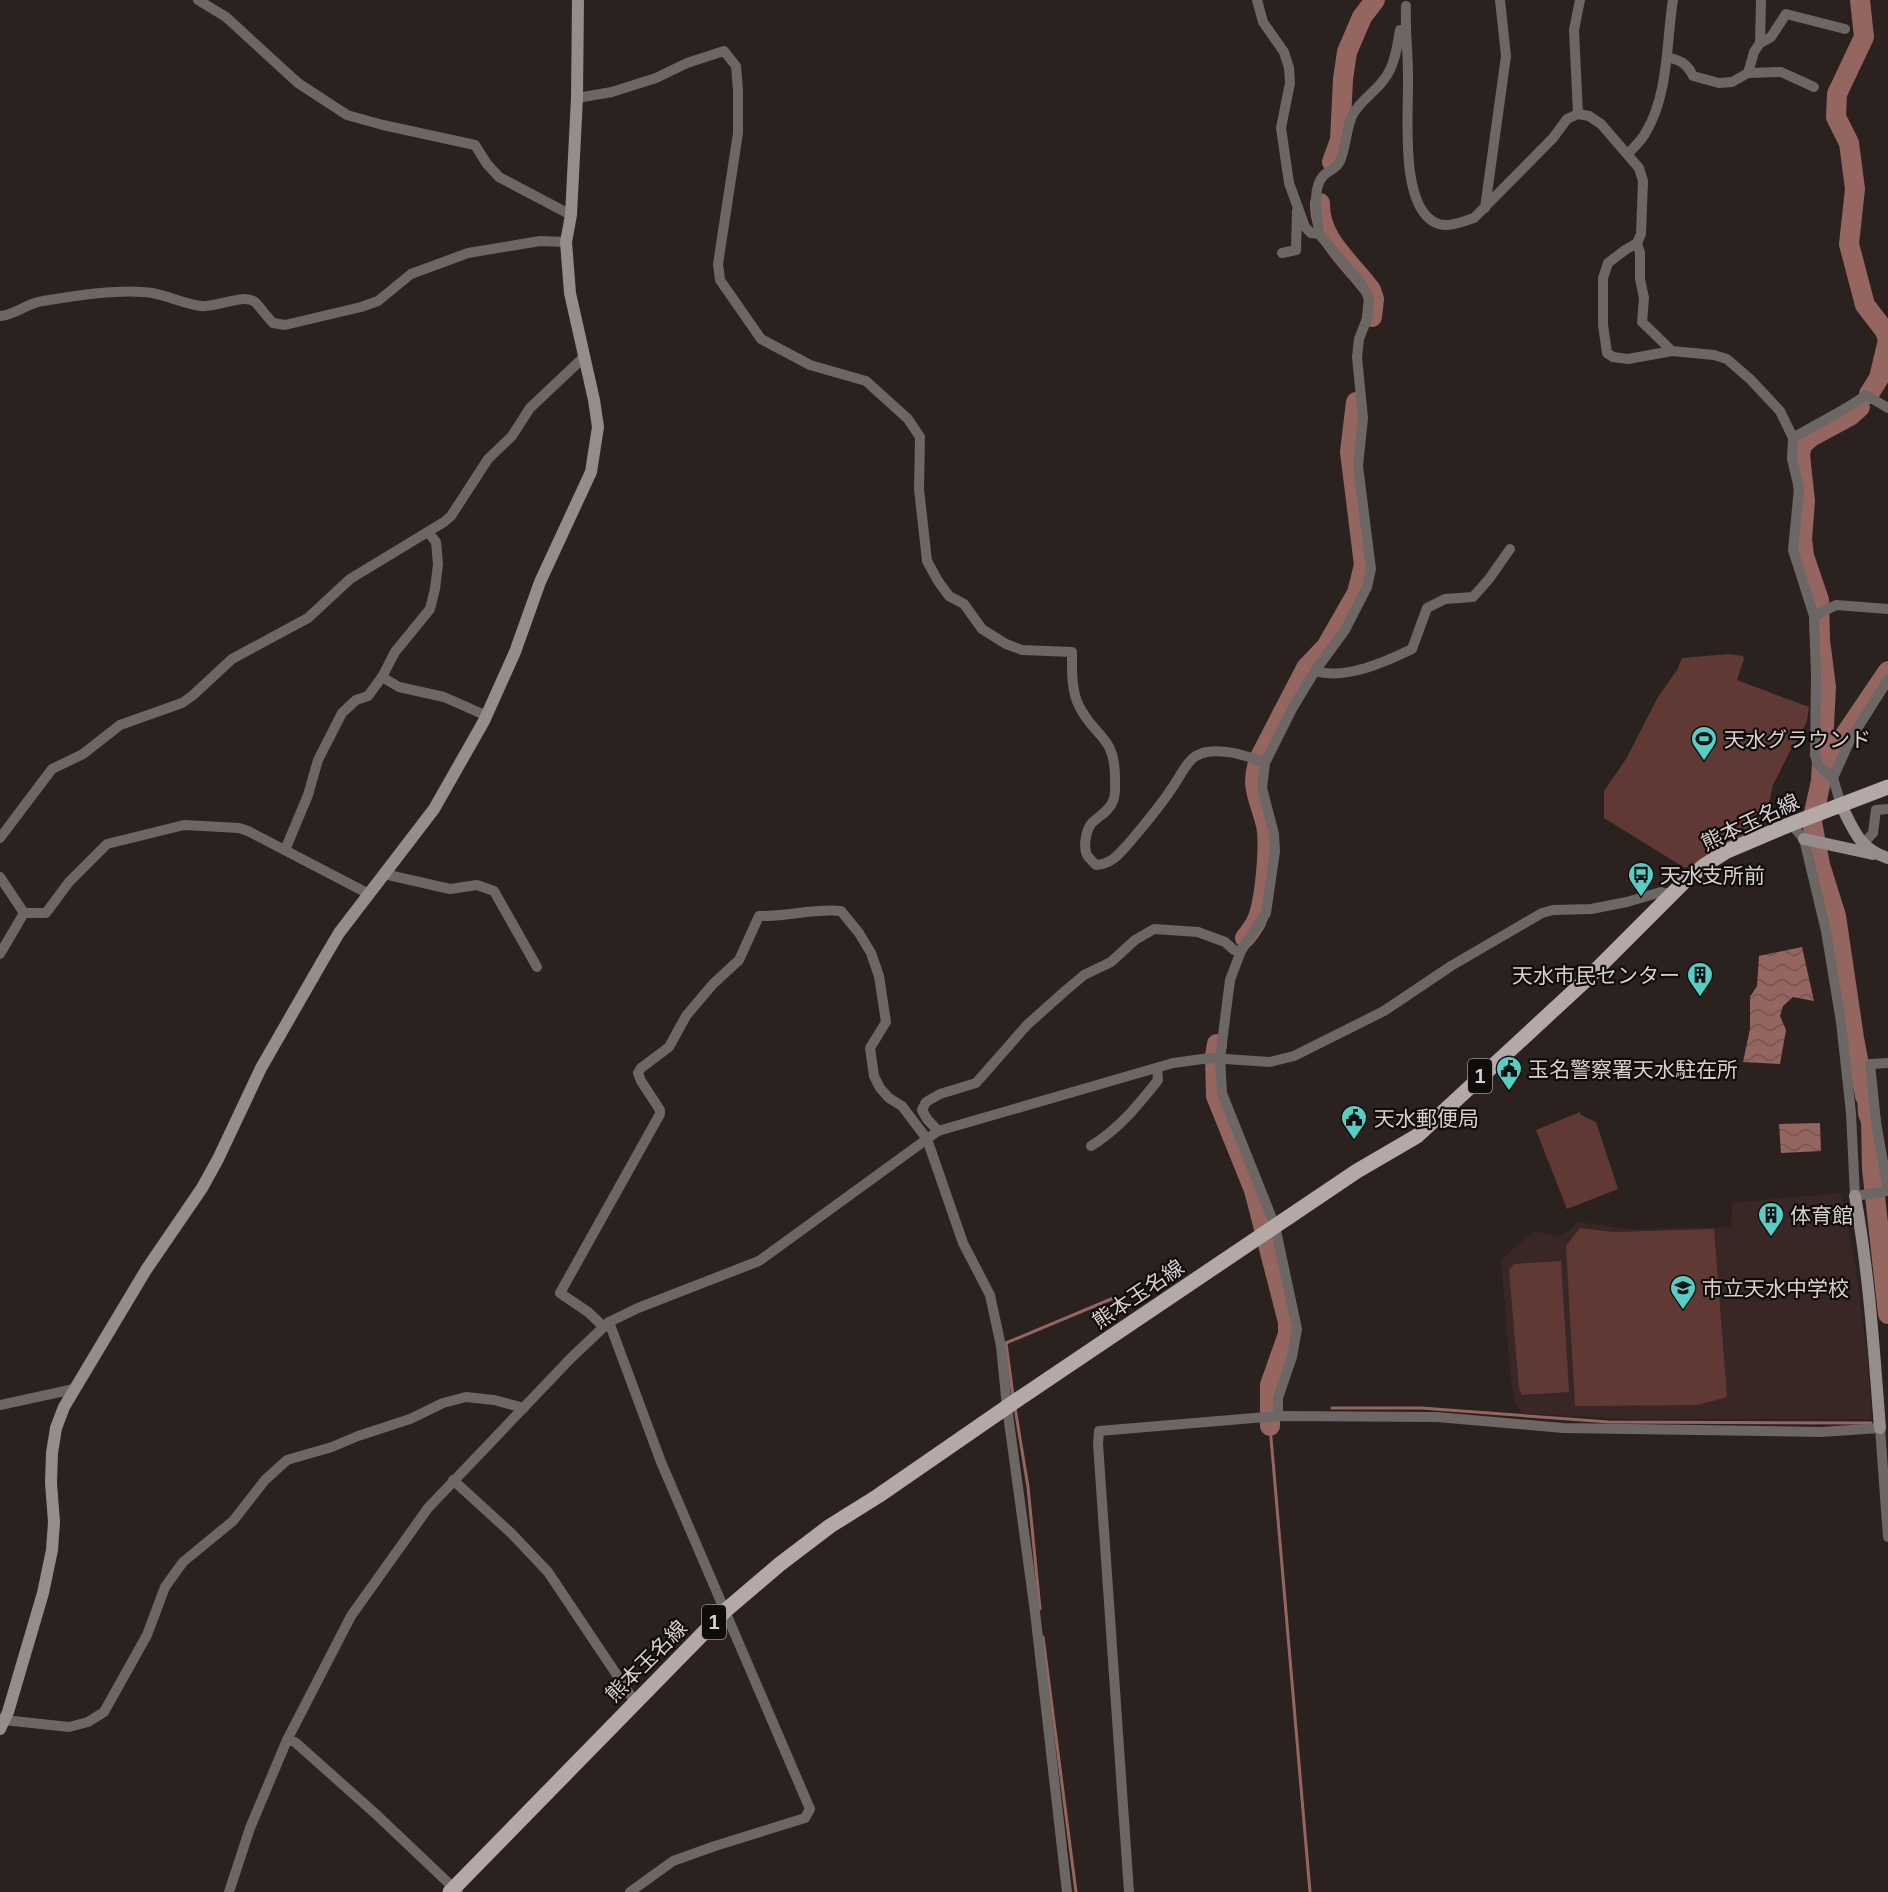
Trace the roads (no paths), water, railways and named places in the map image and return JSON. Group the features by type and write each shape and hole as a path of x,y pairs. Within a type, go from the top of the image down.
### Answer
{"main road":[{"name":"熊本玉名線","path":"454,1891 726,1610 780,1564 830,1527 1012,1403 1357,1171 1416,1136 1587,979 1704,865 1727,851 1888,787"}],"street":[{"path":"198,0 225,16 298,83 347,115 475,145 499,177 572,215"},
{"path":"1257,0 1263,22 1284,52 1289,68 1290,83 1281,128 1289,183 1305,227 1311,233 1319,234"},
{"path":"1485,208 1506,56 1500,0"},
{"path":"1578,114 1574,30 1580,0"},
{"path":"1628,154 1646,134 1658,106 1674,0"},
{"path":"1760,43 1761,0"},
{"path":"524,1408 466,1396 332,1447 287,1460 265,1480 233,1521 183,1562 165,1587 147,1635 104,1712 88,1722 69,1727 3,1719 43,1593 52,1550 54,1522 51,1483 52,1453 56,1428 64,1407 146,1270 202,1188 261,1068 339,933 434,809 487,716 515,652 540,582 591,472 598,427 570,293 566,242 572,215 579,1"},
{"path":"1407,3 1405,33 1410,170 1414,192 1423,213 1434,222 1444,225 1458,224 1474,218 1553,138 1567,119 1578,114 1589,116 1601,124 1640,168 1643,181 1641,234 1637,243 1608,263 1603,278 1603,325 1607,353 1613,357 1628,359 1672,351 1714,355 1726,359 1751,380 1780,411 1793,438 1792,459 1798,488 1793,550 1819,614 1815,755 1818,765 1831,777 1841,805 1863,844 1874,854"},
{"path":"1276,1416 1278,1398 1292,1357 1297,1329 1271,1229 1222,1093 1216,1058 1230,980 1240,951 1266,914 1275,851 1274,834 1262,788 1263,763 1315,671 1345,630 1367,588 1371,569 1358,466 1363,418 1357,357 1359,339 1368,316 1369,298 1363,286 1319,234 1317,195 1321,179 1340,161 1352,117 1368,94 1385,79 1395,59 1407,3"},
{"path":"1748,73 1754,52 1760,43 1771,37 1786,14 1845,29"},
{"path":"577,98 612,92 656,78 687,63 724,51 736,66 738,132 718,264 720,280 761,339 810,365 866,381 908,419 920,437 919,489 927,561 949,596 964,604 982,629 1006,644 1022,650 1072,652 1074,691 1079,706 1107,741 1114,757 1116,781 1113,801 1103,816 1091,824 1085,840 1086,854 1096,865 1107,864 1117,856 1150,820 1191,759 1203,754 1224,751 1242,753 1263,763"},
{"path":"1666,57 1680,60 1689,68 1693,76 1719,83 1732,82 1748,73 1781,72 1814,87"},
{"path":"1282,253 1296,250 1297,205"},
{"path":"0,316 9,315 22,307 40,301 130,292 152,293 201,306 244,299 254,301 273,323 285,325 378,301 411,274 468,253 540,241 566,242"},
{"path":"1637,243 1644,298 1642,322 1672,351"},
{"path":"0,838 52,770 83,754 120,725 182,703 232,659 308,618 350,579 451,516 488,459 512,436 530,408 584,357"},
{"path":"1793,438 1818,422 1845,410 1866,395 1888,408"},
{"path":"285,850 308,795 318,760 342,713 356,700 368,696 382,677 395,652 430,609 438,564 436,542 428,532"},
{"path":"1315,671 1325,674 1360,669 1385,662 1412,649 1427,608 1445,599 1473,597 1510,549"},
{"path":"1819,614 1836,605 1888,609"},
{"path":"382,677 399,687 444,697 487,716"},
{"path":"1831,777 1851,738 1888,680"},
{"path":"1863,844 1874,833 1876,810 1888,809"},
{"path":"1798,821 1807,840 1841,1022 1873,1335 1888,1537"},
{"path":"24,914 46,913 69,882 107,844 184,825 239,828 369,894"},
{"path":"1807,840 1888,858"},
{"path":"384,874 450,890 477,885 494,891 537,967"},
{"path":"0,877 24,914"},
{"path":"229,1892 250,1828 287,1740 351,1616 428,1508 607,1324 638,1308 759,1260 938,1131 1173,1063 1216,1058 1270,1062 1294,1056 1384,1011 1451,966 1542,913 1553,910 1591,909 1661,892 1673,895"},
{"path":"630,1892 673,1861 806,1818 810,1809 661,1462 607,1324 560,1293 660,1114 660,1110 641,1081 638,1073 641,1068 669,1047 686,1016 713,984 739,960 759,916 779,917 832,910 841,912 859,933 870,952 879,976 886,1022 870,1048 874,1076 880,1088 889,1098 902,1106 927,1139 963,1243 990,1295 1012,1403 1067,1892"},
{"path":"0,954 24,914"},
{"path":"938,1131 922,1110 926,1102 940,1094 976,1083 1027,1025 1084,975 1111,962 1135,940 1154,929 1198,932 1225,942 1240,951"},
{"path":"1860,1196 1887,1192 1870,1064 1888,1063"},
{"path":"1091,1146 1106,1137 1133,1111 1158,1080 1156,1068"},
{"path":"0,1405 74,1389"},
{"path":"1129,1892 1105,1565 1099,1431 1276,1416 1437,1417 1563,1428 1821,1432 1880,1428"},
{"path":"453,1480 511,1533 548,1572 635,1702"},
{"path":"287,1740 294,1742 362,1801 454,1891"}],"water":[{"path":"1802,947 1814,1001 1793,997 1783,1006 1780,1016 1786,1030 1780,1064 1743,1062 1750,1029 1750,997 1757,986 1759,956"},
{"path":"1820,1123 1821,1151 1781,1153 1779,1124"}],"waterway":[{"path":"1332,162 1340,140 1343,79 1347,52 1362,17 1375,0"},
{"path":"1860,0 1864,37 1837,94 1836,117 1849,143 1855,189 1849,244 1865,305 1885,331 1888,340 1879,378 1869,394"},
{"path":"1320,203 1321,216 1330,239 1371,290 1374,299 1372,317"},
{"path":"1245,938 1255,924 1259,913 1266,874 1266,825 1255,784 1260,757 1306,668 1326,647 1357,593 1364,565 1350,452 1356,402"},
{"path":"1860,407 1850,416 1811,437 1802,445 1800,455 1805,501 1802,539 1804,556 1819,600 1820,640 1826,687 1821,781 1812,822 1820,865 1836,916 1854,1038 1871,1121 1872,1169 1888,1314"},
{"path":"1825,774 1846,733 1888,671"},
{"path":"1217,1044 1216,1096 1254,1190 1288,1322 1288,1334 1270,1385 1270,1426"},
{"path":"1873,1182 1883,1182"},
{"path":"1013,1396 1006,1343 1116,1297"},
{"path":"1015,1408 1028,1487 1040,1609"},
{"path":"1332,1408 1421,1408 1609,1422 1871,1423"},
{"path":"1270,1426 1310,1892"},
{"path":"1043,1637 1076,1892"}],"place":[{"name":"天水グラウンド","path":"1704,762"},
{"name":"天水支所前","path":"1641,898"},
{"name":"天水市民センター","path":"1700,998"},
{"name":"玉名警察署天水駐在所","path":"1509,1092"},
{"name":"天水郵便局","path":"1354,1141"},
{"name":"体育館","path":"1771,1238"},
{"name":"市立天水中学校","path":"1683,1311"}]}
